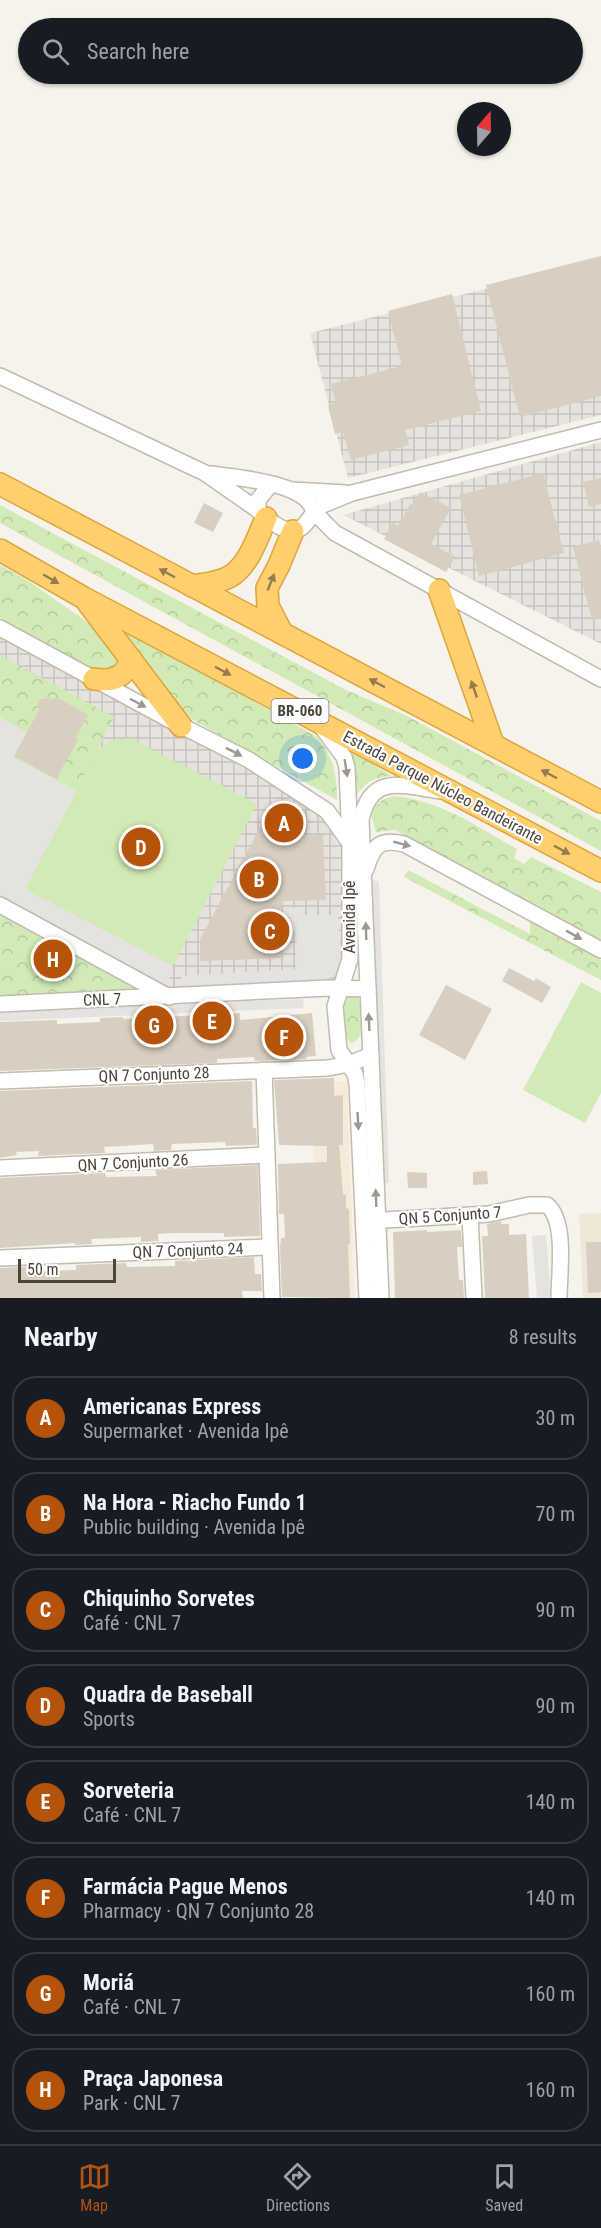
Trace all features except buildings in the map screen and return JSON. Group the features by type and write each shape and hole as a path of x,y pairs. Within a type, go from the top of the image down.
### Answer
{"highway":[{"path":"0,484 601,802"},
{"path":"192,586 225,579 238,571 247,557 262,514"},
{"path":"282,633 268,606 267,588 297,529"},
{"name":"Estrada Parque Núcleo Bandeirante","path":"0,550 84,598 601,871"},
{"path":"439,590 493,744"},
{"path":"84,598 181,726"},
{"path":"94,679 108,681 121,676 131,659"}],"street":[{"path":"0,376 205,473 262,514 297,529 335,533"},
{"path":"297,529 314,510 352,493 601,430"},
{"path":"205,473 284,486 305,499 335,533 601,679"},
{"path":"262,514 258,500 271,484"},
{"path":"290,490 352,493"},
{"path":"0,628 181,726 249,760 327,811 350,843"},
{"name":"Avenida Ipê","path":"316,719 344,757 347,768 350,843 350,959 335,1006 338,1043 342,1055 355,1074 357,1084 370,1221 381,1298"},
{"name":"Avenida Ipê","path":"367,1298 370,1221 370,1055 362,820 366,801 378,789 396,785 452,792"},
{"path":"364,875 371,854 378,846 387,842 404,844 601,950"},
{"path":"0,905 169,997"},
{"path":"311,989 335,1006"},
{"name":"CNL 7","path":"0,1004 311,989 368,989"},
{"path":"307,1067 328,1054 338,1043"},
{"name":"QN 7 Conjunto 28","path":"0,1081 327,1068 349,1064 370,1055"},
{"path":"264,1070 272,1298"},
{"name":"QN 7 Conjunto 26","path":"0,1168 267,1155"},
{"name":"QN 5 Conjunto 7","path":"370,1221 489,1214 542,1203 550,1206 559,1224 559,1298"},
{"path":"470,1215 474,1298"},
{"name":"QN 7 Conjunto 24","path":"0,1258 269,1247"}],"shaded area":[{"path":"601,260 601,415 348,478 310,333"},
{"path":"601,442 601,644 343,515"},
{"path":"0,623 297,788 349,844 341,989 0,1002"},
{"path":"0,717 28,733 15,758 77,791 25,889 173,966 167,987 0,895"},
{"path":"370,880 379,881 389,1183 379,1183"},
{"path":"288,907 294,907 298,915 338,915 341,964 333,977 322,982 177,989 182,976 296,969 297,940"},
{"path":"303,999 304,1008 0,1021 0,1010"},
{"path":"347,1081 355,1298 319,1298 311,1083"},
{"path":"601,1213 601,1298 583,1298 579,1214"},
{"path":"546,1235 551,1298 537,1298 532,1236"}],"green space":[{"path":"0,505 346,690 407,716 601,821 601,851 0,523"},
{"path":"0,565 27,580 93,626 123,666 101,673 0,618"},
{"path":"119,627 316,736 333,765 337,800 193,720 173,700"},
{"path":"0,655 114,717 25,889 0,875"},
{"path":"130,738 257,804 173,966 25,889 97,750 112,740"},
{"path":"347,749 392,776 370,782 354,799"},
{"path":"394,796 427,803 458,816 517,849 514,858 524,864 531,857 601,892 601,941 395,830 376,832 372,809 384,799"},
{"path":"408,870 530,934 530,921 601,960 601,980 404,877"},
{"path":"0,914 140,990 0,996"},
{"path":"581,982 601,993 601,1093 585,1123 523,1090"},
{"path":"350,995 356,995 359,1000 362,1022 359,1036 350,1043 345,1033 343,1012"}],"place":[{"name":"Americanas Express","path":"284,823"},
{"name":"Quadra de Baseball","path":"141,847"},
{"name":"Na Hora - Riacho Fundo 1","path":"259,879"},
{"name":"Chiquinho Sorvetes","path":"270,931"},
{"name":"Praça Japonesa","path":"53,959"},
{"name":"Sorveteria","path":"212,1021"},
{"name":"Moriá","path":"154,1025"},
{"name":"Farmácia Pague Menos","path":"284,1037"}]}
